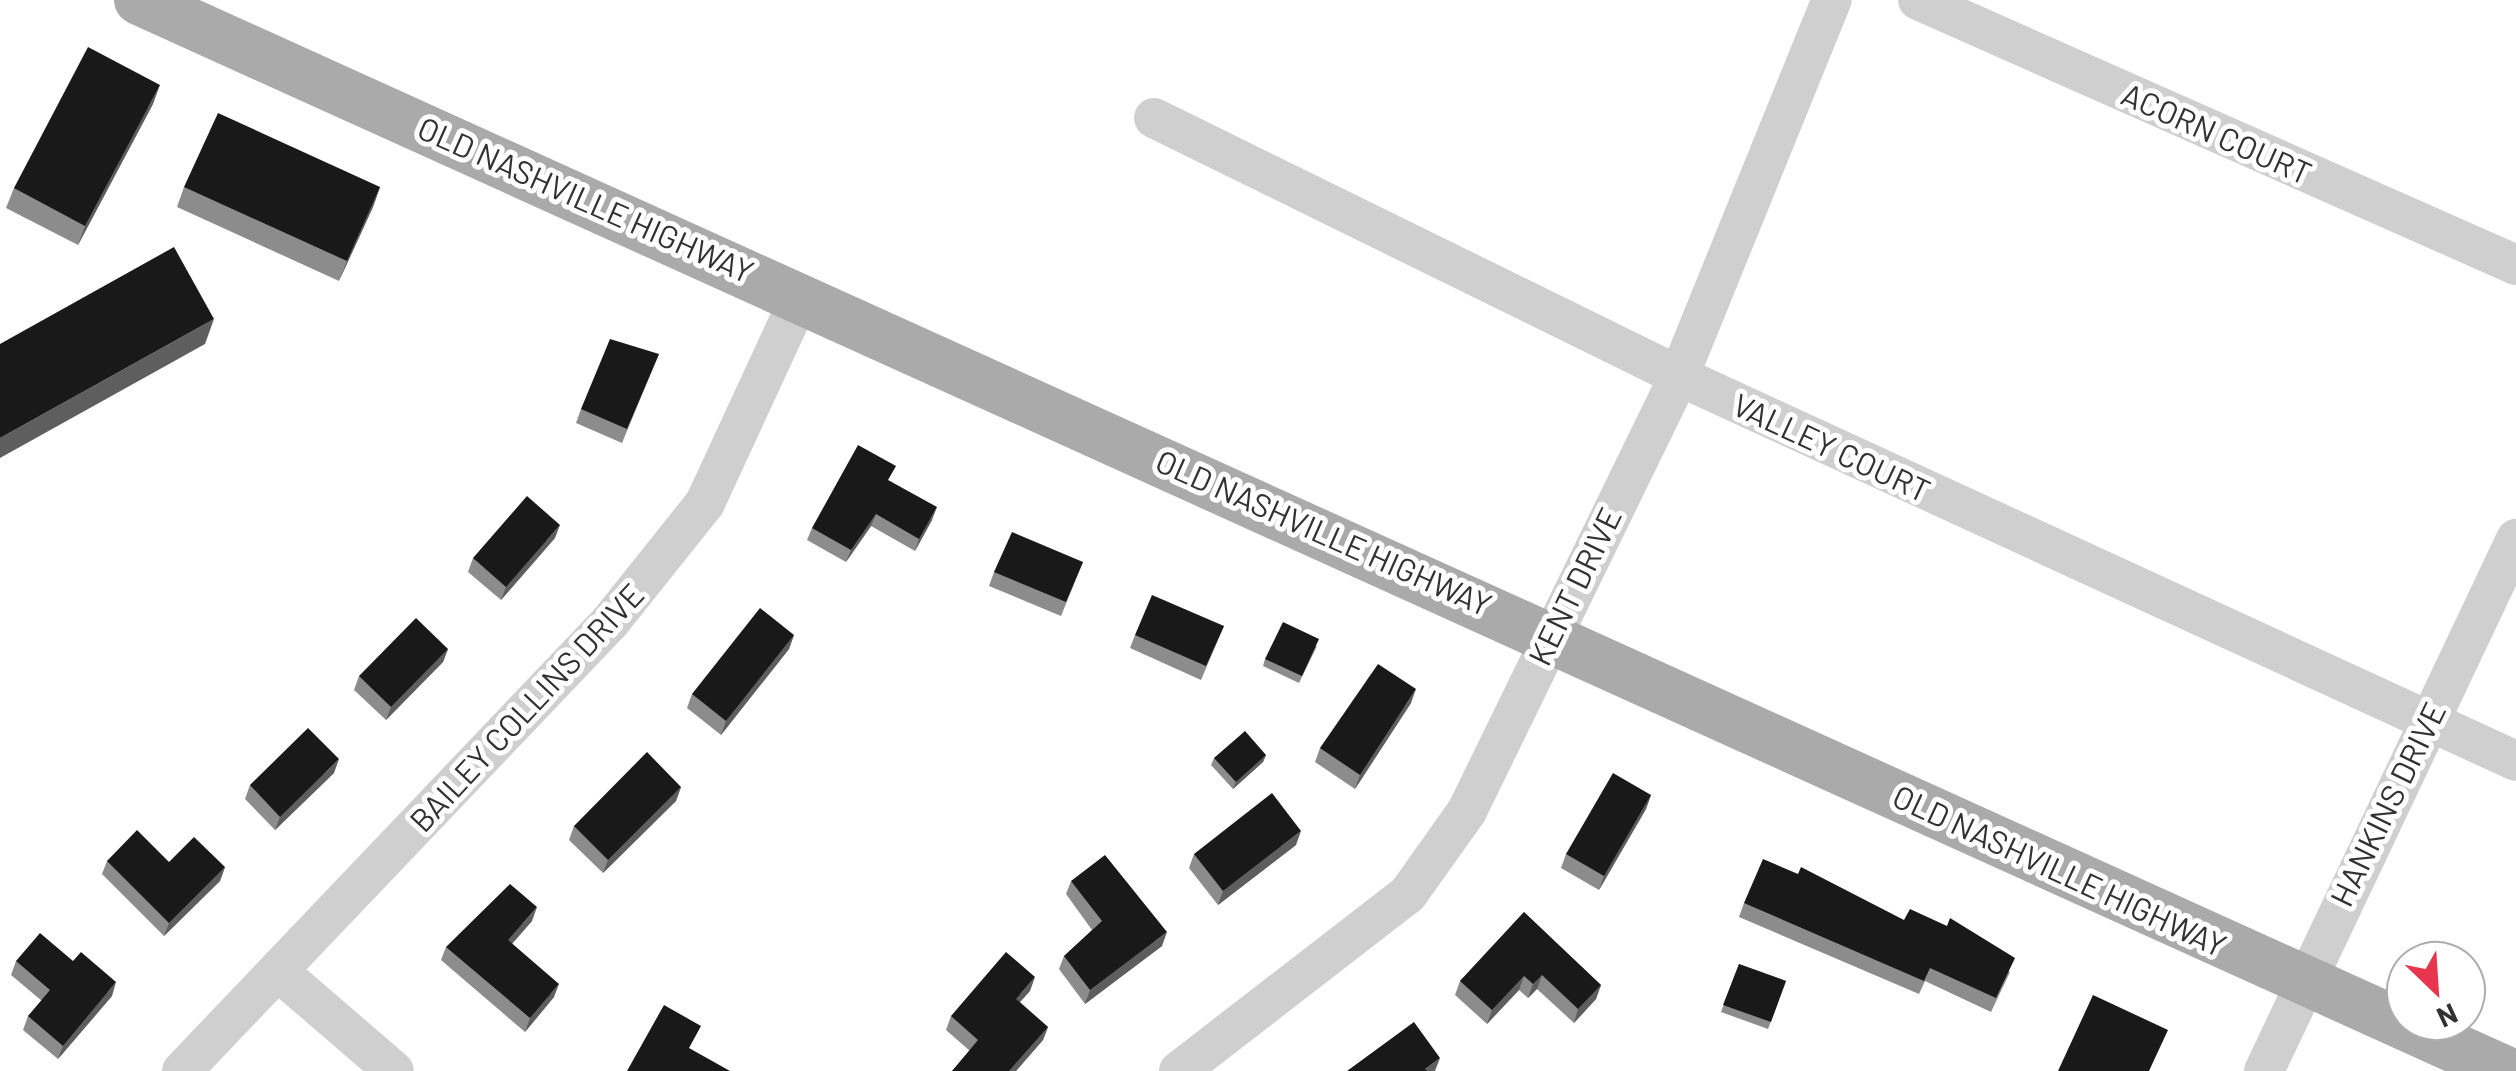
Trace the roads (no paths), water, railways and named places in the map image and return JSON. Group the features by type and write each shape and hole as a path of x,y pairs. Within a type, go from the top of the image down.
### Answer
{"main road":[{"name":"OLD NASHVILLE HIGHWAY","path":"139,0 203,13 801,295 1548,632 2301,981 2506,1071"}],"street":[{"name":"KENT DRIVE","path":"1179,1071 1408,894 1468,811 1548,632 1679,376 1832,0"},
{"name":"ACORN COURT","path":"1918,0 2516,265"},
{"name":"VALLEY COURT","path":"1154,118 1679,376 2516,761"},
{"name":"BAILEY COLLINS DRIVE","path":"182,1071 280,973 610,622 705,503 801,295"},
{"name":"HANKINS DRIVE","path":"2264,1071 2301,981 2516,539"},
{"path":"280,973 394,1071"}]}
